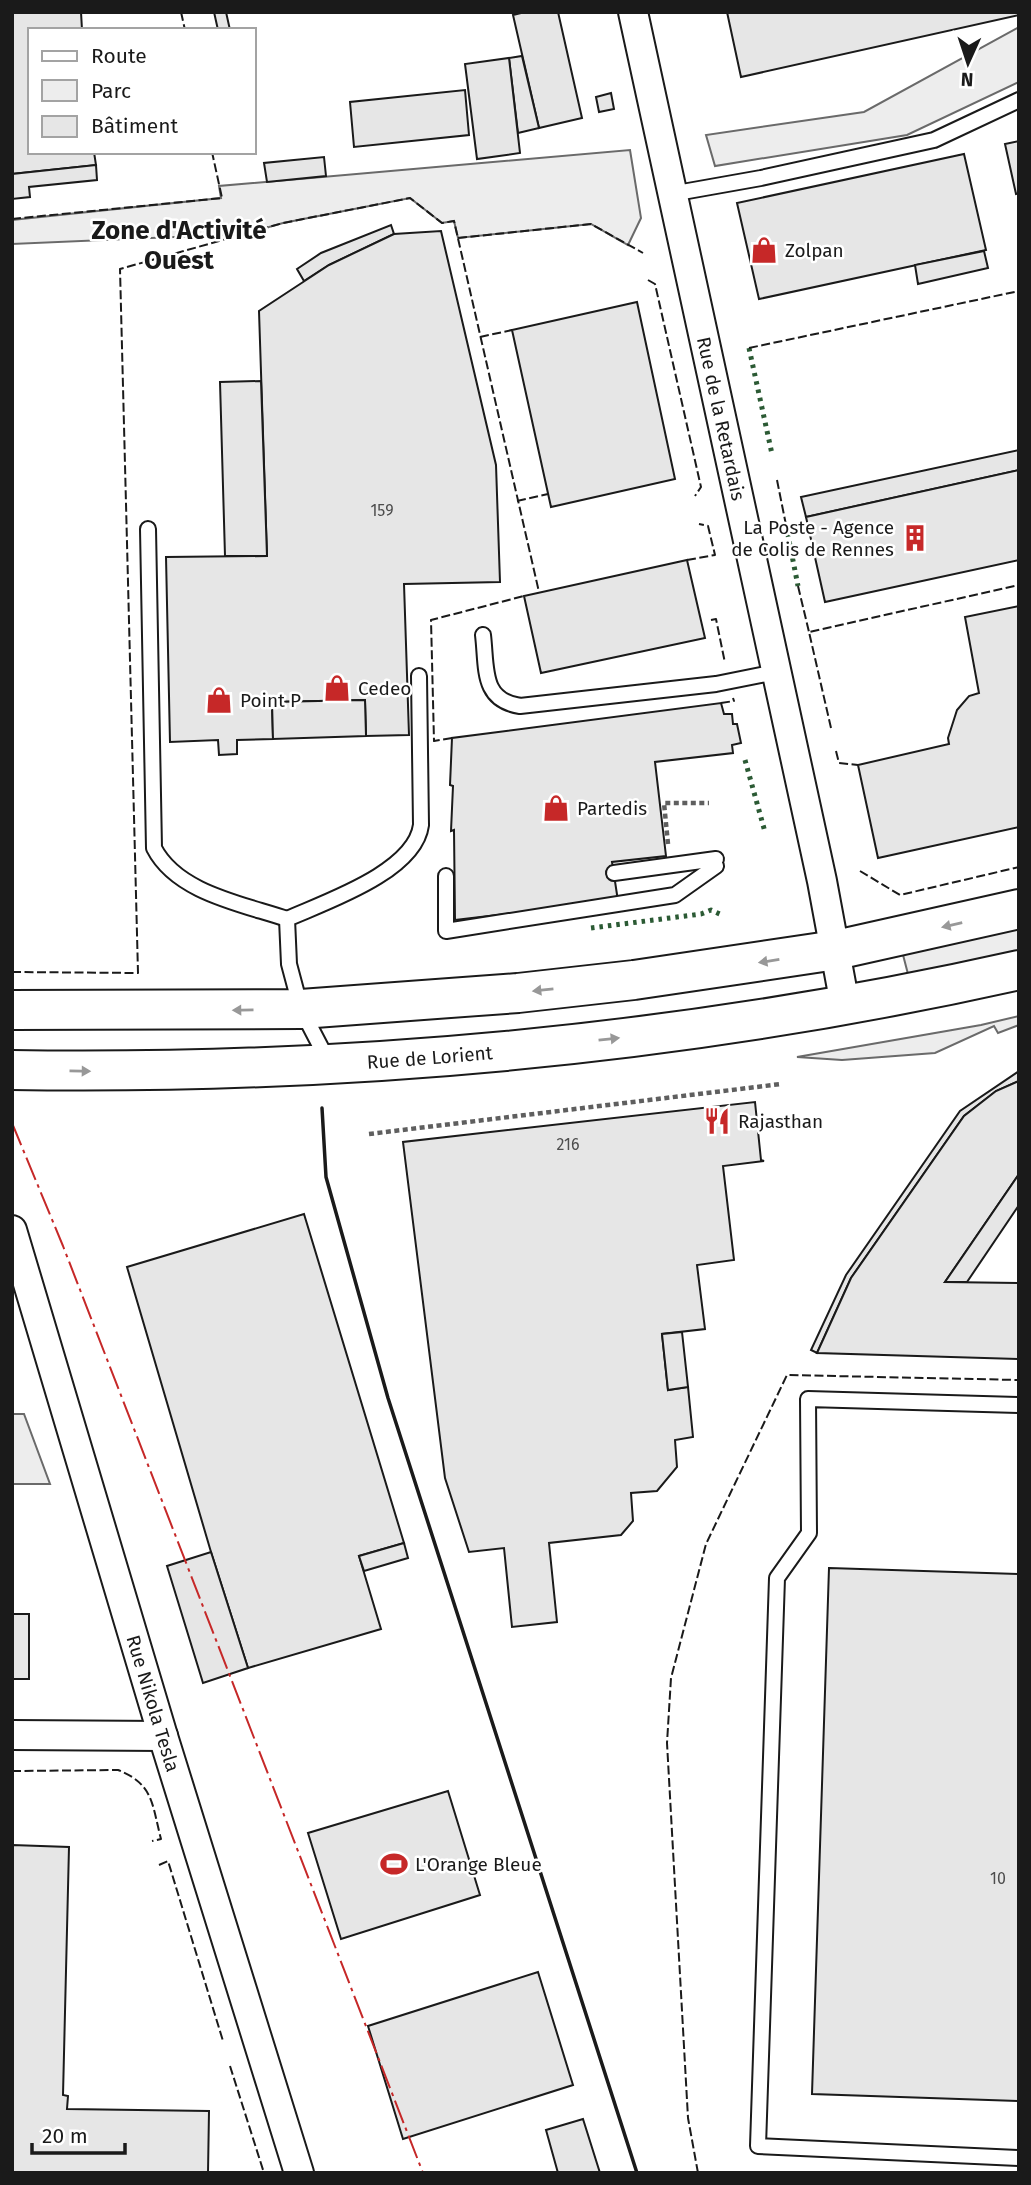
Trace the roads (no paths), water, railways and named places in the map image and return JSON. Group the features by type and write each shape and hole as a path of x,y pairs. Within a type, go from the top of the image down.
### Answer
{"main road":[{"path":"12,1010 301,1009 400,1003 634,981 836,950 1019,909"},
{"name":"Rue de Lorient","path":"12,1070 231,1069 517,1049 652,1034 845,1005 901,996 1019,970"}],"street":[{"name":"Rue de la Retardais","path":"633,12 836,950"},
{"path":"836,950 845,1005"},
{"name":"Rue Nikola Tesla","path":"12,1230 163,1736 299,2173"},
{"path":"12,1735 163,1736"}],"lane":[{"path":"671,194 787,173 934,140 1019,100"},
{"path":"148,529 154,848 159,858 186,882 287,919 358,888 403,857 416,843 421,825 419,676"},
{"path":"483,635 490,686 494,695 501,701 520,706 716,684 776,673"},
{"path":"446,876 446,931 674,895 716,862 614,873"},
{"path":"287,919 289,964 301,1009 330,1064"},
{"path":"1019,1405 807,1399 810,1532 777,1578 758,2146 1019,2158"}],"place":[{"name":"Zolpan","path":"764,250"},
{"name":"La Poste - Agence de Colis de Rennes","path":"915,538"},
{"name":"Cedeo","path":"337,688"},
{"name":"Point P","path":"219,700"},
{"name":"Partedis","path":"556,808"},
{"name":"Rajasthan","path":"717,1121"},
{"name":"L'Orange Bleue","path":"394,1864"}],"district":[{"name":"Zone d'Activité Ouest","path":"179,245"}]}
